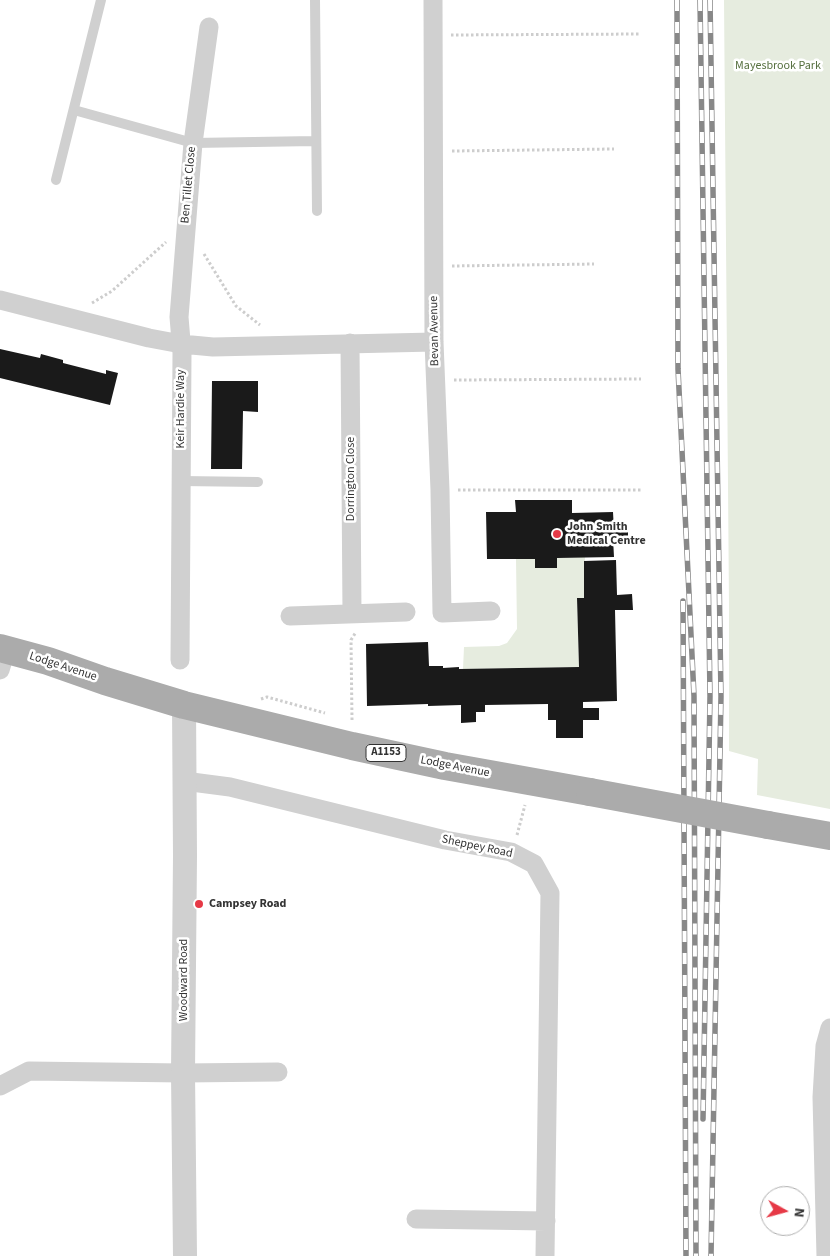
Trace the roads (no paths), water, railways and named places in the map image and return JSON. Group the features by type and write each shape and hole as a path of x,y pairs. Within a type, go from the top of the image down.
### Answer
{"main road":[{"name":"Lodge Avenue","path":"2,656 48,661 105,681 184,704 417,760 830,836"}],"street":[{"name":"Bevan Avenue","path":"433,0 434,342 437,380 442,613 492,611"},
{"name":"Ben Tillet Close","path":"181,344 179,317 192,143 208,27"},
{"path":"0,300 149,338 181,344 213,347 434,342"},
{"name":"Dorrington Close","path":"350,343 355,622"},
{"name":"Keir Hardie Way","path":"180,660 181,344"},
{"path":"290,616 355,622 406,612"},
{"name":"Woodward Road","path":"184,704 183,1073 185,1256"},
{"name":"Sheppey Road","path":"184,782 230,787 445,840 512,852 534,864 550,893 545,1256"},
{"path":"826,1256 822,1097 825,1046 830,1028"},
{"path":"0,1086 29,1071 278,1072"},
{"path":"416,1219 546,1221"}],"lane":[{"path":"56,180 102,0"},
{"path":"315,0 317,211"},
{"path":"74,110 192,143 315,142"},
{"path":"181,481 258,482"}],"railway":[{"path":"677,0 678,369 694,696 696,1256"},
{"path":"700,0 710,696 703,1119"},
{"path":"710,0 721,696 711,1256"},
{"path":"683,601 686,1256"}],"place":[{"name":"John Smith Medical Centre","path":"557,534"},
{"name":"Campsey Road","path":"199,904"}],"park label":[{"name":"Mayesbrook Park","path":"778,66"}]}
